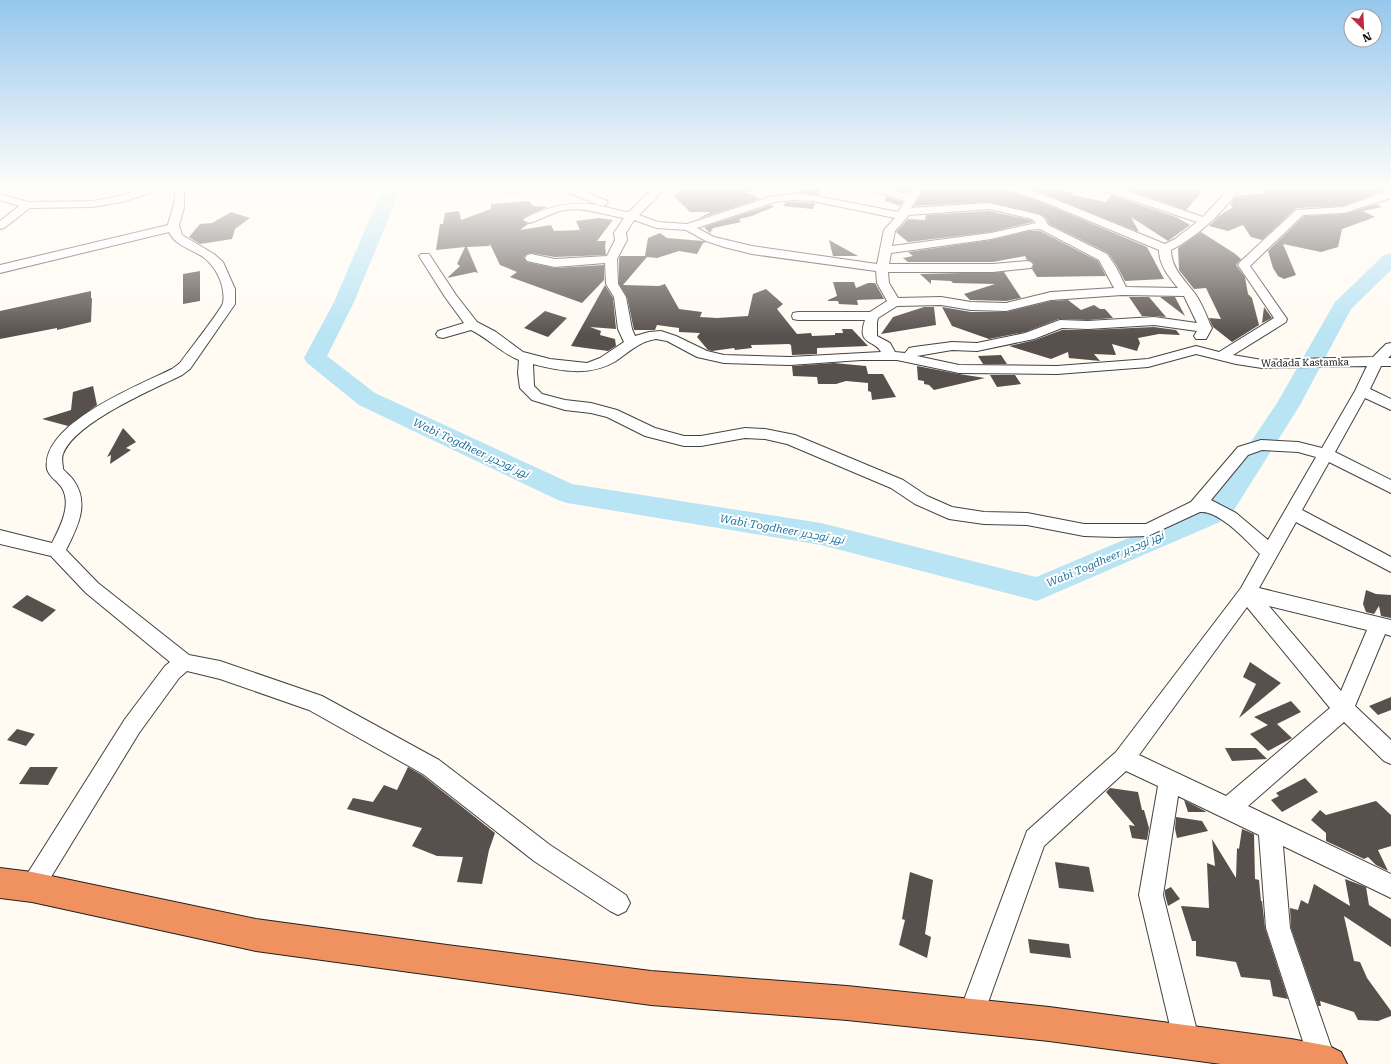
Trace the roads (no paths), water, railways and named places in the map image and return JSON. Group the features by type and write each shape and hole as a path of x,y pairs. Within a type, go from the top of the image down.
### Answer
{"highway":[{"path":"0,883 32,887 256,935 651,988 847,1003 1049,1024 1291,1056 1327,1064"}],"street":[{"path":"0,269 138,236"},
{"path":"57,551 72,519 74,495 67,483 55,471 54,458 57,446 74,428 84,421 109,406 177,372 185,366 229,304 229,289 218,265 203,251 177,236"},
{"path":"620,236 621,240 618,248 611,259 612,284 620,297 620,309 631,343"},
{"path":"704,236 734,247 774,254 882,268 993,268 1027,266"},
{"path":"889,236 882,268 883,283 894,302"},
{"path":"886,250 903,249 992,236"},
{"path":"1061,236 1102,257 1110,267 1122,291"},
{"path":"1135,236 1165,248 1186,236"},
{"path":"1222,356 1281,319 1244,265 1275,236"},
{"path":"425,256 451,297 472,325 492,335 510,350 526,358 576,367 586,367 604,362 631,343 657,335 679,342 695,351 714,358 724,359 796,361 861,356 908,358 920,362 959,369 1057,370 1148,362 1196,350 1199,339 1205,328 1198,309 1170,268 1164,254 1165,248"},
{"path":"531,258 555,263 611,259"},
{"path":"886,357 888,352 885,346 870,338 870,322 873,316 894,302 941,301 971,306 1006,307 1051,296 1122,291 1187,292"},
{"path":"798,316 873,316"},
{"path":"908,358 914,351 952,346 977,347 1029,336 1060,324 1088,325 1154,321 1205,328"},
{"path":"443,334 472,325"},
{"path":"971,1016 1035,839 1124,759 1247,593 1362,391 1383,362 1391,347"},
{"name":"Wadada Kastamka","path":"1196,350 1262,364 1346,361 1383,362"},
{"path":"526,358 525,373 527,388 537,398 565,406 591,408 612,413 650,432 684,441 701,441 745,433 765,434 790,439 897,484 921,500 949,513 984,518 1026,519 1084,530 1116,531 1148,530 1197,506 1208,505 1230,516 1270,552"},
{"path":"1362,391 1391,405"},
{"path":"1197,506 1243,450 1261,445 1298,447 1326,454 1391,487"},
{"path":"1293,513 1391,565"},
{"path":"0,537 57,551 92,588 184,662 220,670 316,703 431,767 542,853 618,903"},
{"path":"1228,809 1344,709 1385,626 1247,593"},
{"path":"1247,593 1344,709 1391,754"},
{"path":"32,887 132,726 172,672 184,662"},
{"path":"1124,759 1391,886"},
{"path":"1170,781 1151,895 1187,1043"},
{"path":"1270,828 1278,928 1327,1064"}],"waterway":[{"name":"Wabi Togdheer نهر توجدير","path":"372,236 344,302 315,358 367,399 567,493 821,534 1037,589 1219,511 1288,405 1342,306 1391,259"}]}
